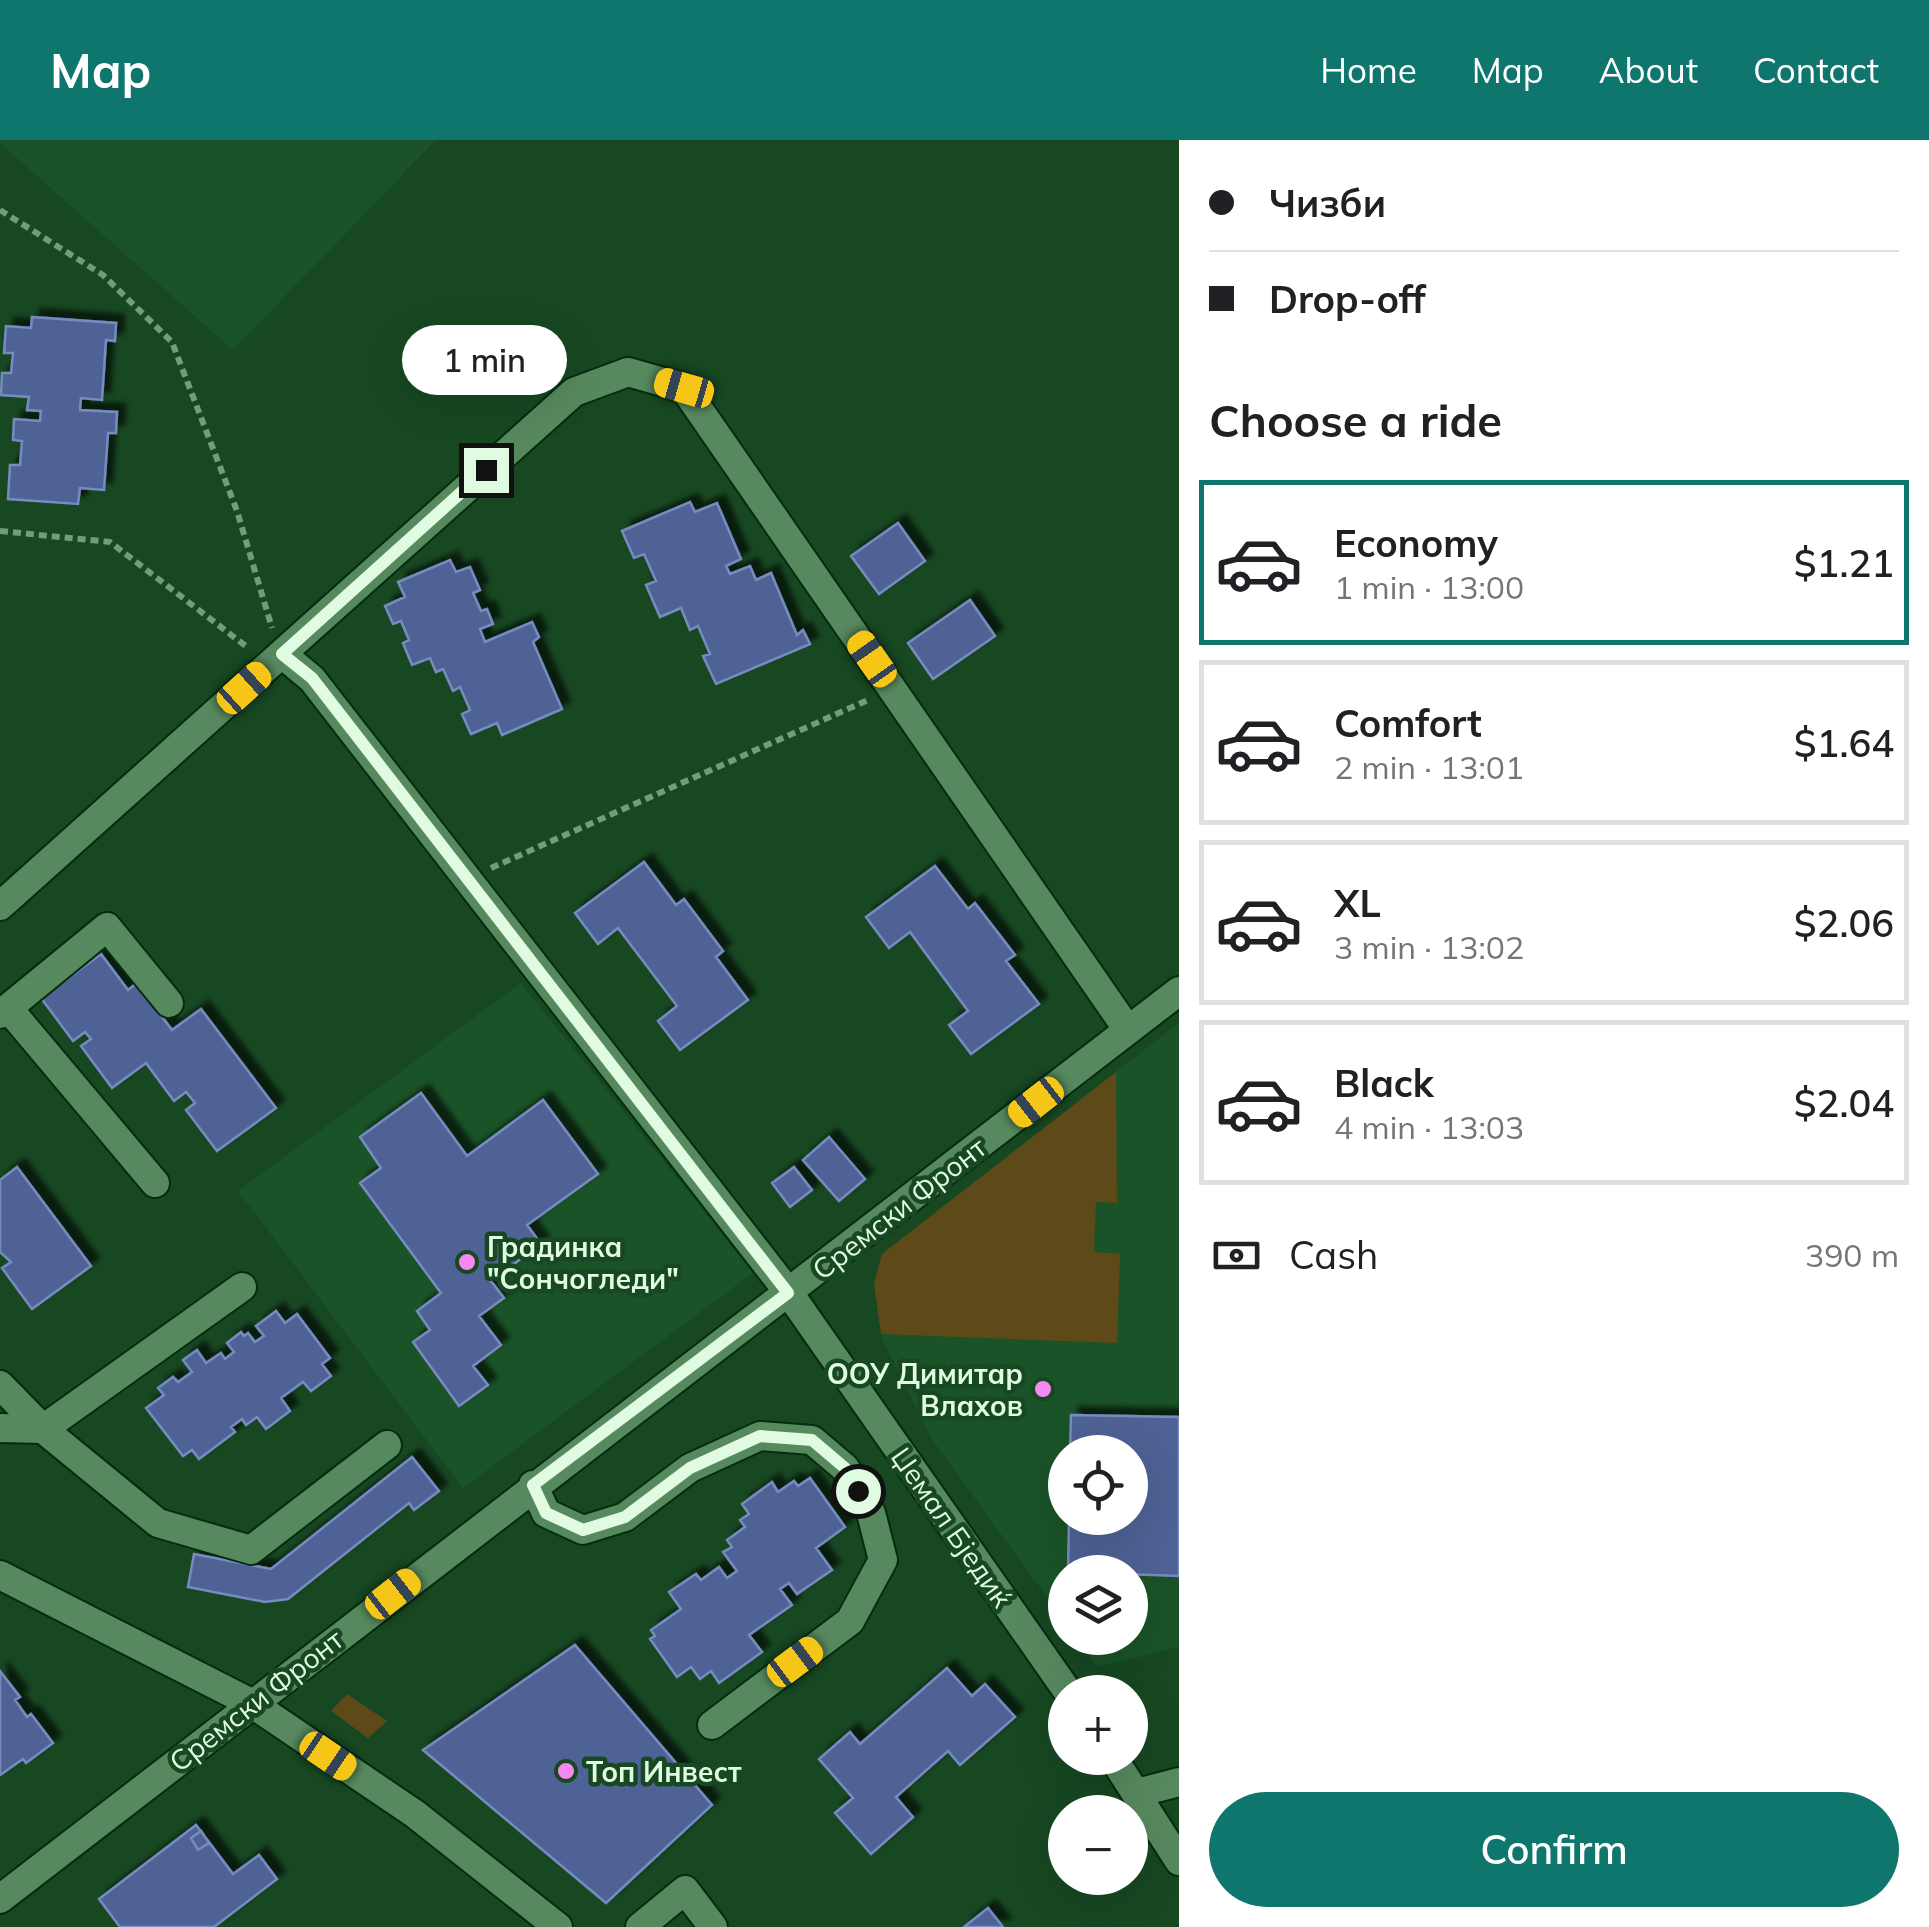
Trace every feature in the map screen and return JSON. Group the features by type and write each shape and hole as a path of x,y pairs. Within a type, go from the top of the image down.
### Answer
{"street":[{"path":"0,905 574,392 628,372 684,388 1128,1030"},
{"name":"Џемал Бједиќ","path":"276,659 312,678 788,1293 1056,1675"},
{"path":"154,1183 4,1011 107,927 169,1003"},
{"name":"Сремски Фронт","path":"0,1899 1179,991"},
{"path":"0,1428 43,1429 242,1287"},
{"path":"0,1386 43,1429 158,1522 250,1550 387,1446"},
{"path":"533,1485 546,1513 583,1530 625,1517 690,1468 760,1436 812,1440 845,1468 871,1513 882,1560 850,1620 712,1725"},
{"path":"0,1575 251,1704 414,1814 558,1927"},
{"path":"1126,1775 1179,1861"},
{"path":"1138,1792 1179,1782"},
{"path":"640,1927 685,1890 713,1927"}],"path":[{"path":"0,210 104,275 172,342 243,530 272,624 276,659"},
{"path":"0,531 110,542 276,659"},
{"path":"467,879 892,689"}],"shaded area":[{"path":"0,140 436,140 233,350"},
{"path":"521,983 753,1273 463,1488 238,1191"},
{"name":"ООУ Димитар Влахов","path":"1179,1023 1179,1647 1148,1655 1148,1555 1048,1555 1048,1599 931,1438 882,1339 874,1284 882,1254"},
{"path":"1116,1072 1117,1203 1096,1202 1094,1252 1120,1254 1117,1343 881,1334 874,1284 882,1254"},
{"name":"ООУ Димитар Влахов","path":"1088,1655 1146,1655 1097,1667"},
{"path":"347,1694 387,1721 368,1738 331,1711"}],"building":[{"path":"32,317 116,323 115,341 106,340 102,400 81,398 80,410 117,412 116,433 108,433 104,490 80,488 78,504 8,499 10,465 20,465 22,441 13,440 14,419 40,421 41,411 27,410 29,397 1,395 2,373 11,373 13,353 4,353 6,326 31,328"},
{"path":"690,502 695,512 717,503 741,559 726,566 730,574 750,566 756,580 771,573 797,635 803,630 810,644 716,684 703,656 710,654 698,626 690,630 681,608 660,617 646,585 656,581 644,554 634,558 622,531"},
{"path":"898,523 925,561 879,594 851,556"},
{"path":"450,560 456,572 470,567 480,590 473,593 481,611 487,609 493,624 480,629 485,642 532,622 539,637 533,642 562,709 502,735 497,723 471,734 462,714 470,710 460,687 453,691 443,669 436,672 430,658 412,665 403,643 409,640 401,621 393,624 385,606 405,597 398,582"},
{"path":"970,600 995,636 933,679 908,643"},
{"path":"644,862 676,905 684,899 723,951 716,957 748,1000 680,1050 658,1021 677,1006 618,928 598,944 575,913"},
{"path":"935,866 968,909 975,903 1015,955 1006,961 1039,1004 971,1054 949,1025 968,1011 910,932 889,948 866,917"},
{"path":"101,954 128,990 137,983 172,1030 201,1009 276,1108 217,1151 186,1110 195,1103 186,1092 174,1101 146,1063 112,1088 81,1046 91,1039 85,1032 73,1041 41,998"},
{"name":"Градинка \"Сончогледи\"","path":"421,1093 467,1156 543,1100 598,1174 527,1225 541,1244 491,1281 504,1298 479,1316 501,1345 473,1366 488,1385 459,1406 413,1342 430,1330 417,1311 441,1293 360,1183 381,1168 360,1137"},
{"path":"829,1137 865,1179 839,1201 803,1160"},
{"path":"17,1167 91,1266 32,1309 2,1268 11,1262 0,1252 0,1180"},
{"path":"794,1167 812,1190 790,1207 772,1183"},
{"path":"276,1311 285,1323 297,1314 330,1358 322,1364 331,1376 311,1391 303,1382 281,1398 290,1411 266,1429 257,1417 246,1425 242,1419 231,1427 235,1432 199,1459 192,1450 183,1456 146,1408 164,1395 158,1388 173,1377 178,1382 192,1372 183,1360 197,1350 206,1363 221,1353 225,1359 234,1352 227,1343 241,1332 244,1336 248,1333 255,1342 264,1336 256,1326"},
{"path":"1071,1415 1179,1417 1179,1576 1148,1575 1148,1555 1068,1555 1069,1535 1148,1535 1148,1435 1070,1435"},
{"path":"412,1457 439,1491 414,1510 409,1503 288,1599 265,1602 188,1587 194,1554 271,1569"},
{"path":"810,1478 845,1527 816,1548 832,1570 797,1594 789,1583 780,1589 792,1605 749,1635 762,1652 719,1683 711,1671 700,1679 691,1667 677,1677 650,1639 655,1636 651,1630 681,1609 669,1592 696,1574 701,1580 719,1567 727,1578 737,1571 723,1552 732,1547 727,1540 745,1527 740,1520 749,1514 742,1504 772,1482 778,1492 794,1481 798,1486"},
{"name":"Топ Инвест","path":"575,1645 712,1805 606,1903 423,1750"},
{"path":"947,1668 972,1696 985,1684 1015,1717 960,1765 948,1751 896,1797 913,1817 871,1854 835,1813 853,1798 819,1759 850,1732 860,1744"},
{"path":"0,1671 20,1697 15,1700 27,1717 31,1714 53,1743 26,1763 23,1759 0,1775"},
{"path":"196,1825 233,1874 259,1855 277,1879 214,1927 120,1927 99,1899"},
{"path":"201,1831 209,1843 198,1850 191,1838"},
{"path":"988,1908 1003,1927 964,1927"}],"place":[{"name":"Градинка \"Сончогледи\"","path":"467,1262"},
{"name":"ООУ Димитар Влахов","path":"1043,1389"},
{"name":"Топ Инвест","path":"566,1771"}],"route":[{"path":"486,470 282,654 312,678 788,1293 533,1485 546,1513 583,1530 625,1517 690,1468 760,1436 812,1440 845,1468 858,1491"}]}
